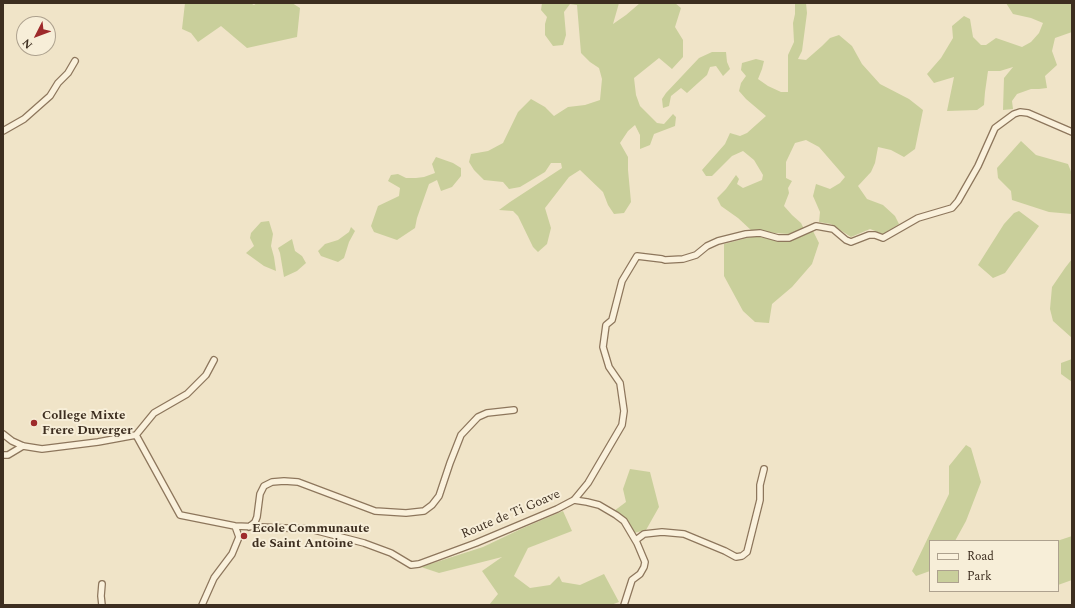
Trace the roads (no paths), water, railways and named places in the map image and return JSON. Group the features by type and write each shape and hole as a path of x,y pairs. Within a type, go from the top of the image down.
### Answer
{"street":[{"path":"3,131 24,119 50,96 58,83 68,73 75,61"},
{"name":"Route de Ti Goave","path":"136,435 180,515 235,526 310,529 364,543 391,553 411,565 419,564 476,543 557,509 574,500 588,483 622,425 624,411 620,383 609,367 603,348 606,325 612,320 622,281 637,256 665,260 683,259 696,255 707,246 718,241 746,234 760,233 778,238 789,238 816,226 833,229 850,242 869,234 883,238 918,218 952,208 958,201 978,166 995,128 1014,114 1020,112 1028,114 1072,132"},
{"path":"3,434 12,442 23,446 42,449 98,442 136,435 154,413 187,394 206,375 214,360"},
{"path":"249,527 255,522 257,517 260,494 264,486 272,482 298,482 375,511 406,513 424,511 432,505 439,496 461,435 478,417 487,413 514,410"},
{"path":"3,455 8,455 23,446"},
{"path":"636,540 644,534 650,533 662,532 684,534 725,550 736,557 742,556 747,552 760,500 760,485 764,469"},
{"path":"574,500 599,505 616,515 624,522 636,540 645,562 640,574 632,580 624,605"},
{"path":"202,605 214,578 232,554 239,537 235,526"},
{"path":"102,584 102,605"}],"place":[{"name":"College Mixte Frere Duverger","path":"34,423"},
{"name":"Ecole Communaute de Saint Antoine","path":"244,536"}]}
